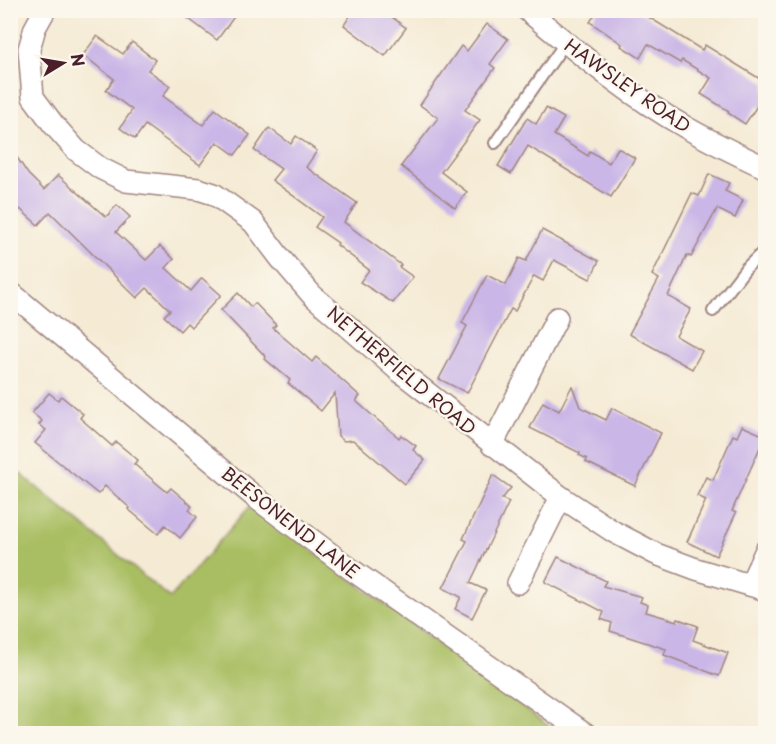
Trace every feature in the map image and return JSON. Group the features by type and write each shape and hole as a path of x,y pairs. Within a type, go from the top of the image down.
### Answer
{"street":[{"name":"NETHERFIELD ROAD","path":"45,10 35,28 28,49 33,97 76,150 100,168 126,181 198,189 214,194 253,222 281,260 312,295 398,370 561,497 614,532 656,554 758,588 765,550"},
{"name":"HAWSLEY ROAD","path":"527,10 565,43 648,104 687,128 765,168"},
{"name":"BEESONEND LANE","path":"10,292 256,498 352,570 586,734"},
{"name":"NETHERFIELD ROAD","path":"492,445 557,318"},
{"path":"518,583 561,497"}],"lane":[{"path":"495,143 565,43"},
{"path":"713,311 746,268 765,249"}],"green space":[{"path":"10,465 170,598 251,505 556,733 11,733"}],"building":[{"path":"177,10 239,10 217,40"},
{"path":"354,10 383,10 406,28 385,56 344,25"},
{"path":"598,10 637,10 702,50 705,45 765,82 765,112 757,106 745,124 701,94 711,78 682,60 680,63 648,44 640,58 590,22"},
{"path":"487,24 508,39 490,64 495,68 465,110 480,120 441,172 467,192 455,208 401,166 438,118 420,105 461,46 467,51"},
{"path":"97,36 123,54 132,42 155,60 148,70 170,86 163,96 203,125 215,109 250,135 235,155 217,142 200,165 145,125 135,139 120,128 132,110 106,90 114,79 83,55"},
{"path":"546,108 564,118 554,135 588,156 590,151 609,163 618,148 635,158 611,197 528,146 511,174 498,166 527,118 536,124"},
{"path":"269,128 291,144 296,136 317,151 306,167 357,203 344,222 401,265 399,267 413,277 393,303 360,282 369,270 337,245 338,243 315,227 322,217 272,180 281,169 254,150"},
{"path":"10,147 28,174 44,190 58,175 106,217 117,205 130,217 116,232 146,260 160,246 174,259 166,268 191,291 202,278 221,295 191,327 187,323 180,331 164,316 170,310 147,288 137,298 50,212 38,225 20,209 10,220"},
{"path":"709,174 729,183 725,191 743,200 735,218 717,209 691,257 687,255 668,296 691,309 676,336 702,351 692,369 629,334 659,279 652,275 692,193 699,196"},
{"path":"542,230 599,261 590,279 554,260 543,281 534,276 515,311 511,309 467,393 439,379 467,326 462,323 487,275 506,285 519,258 526,261"},
{"path":"238,293 251,307 255,303 276,325 273,328 312,362 316,357 360,396 356,401 374,417 399,438 401,435 416,446 413,450 425,460 405,484 353,440 344,441 338,436 335,393 321,411 288,383 290,380 265,359 266,357 221,310"},
{"path":"572,386 580,407 606,420 612,408 661,433 635,486 586,462 587,459 579,455 580,453 530,428 543,402 559,411"},
{"path":"49,393 58,400 61,396 83,414 80,418 112,446 116,442 138,460 134,464 167,492 171,488 192,506 189,510 197,517 180,538 165,525 158,534 105,486 98,494 35,443 46,430 39,425 42,421 32,413"},
{"path":"742,426 765,436 732,511 736,513 716,556 687,542 706,500 697,496 706,477 713,480 733,435 737,437"},
{"path":"493,475 511,488 502,499 509,502 470,583 486,590 472,618 455,609 461,597 443,588 467,541 463,539"},
{"path":"558,557 606,581 603,586 642,597 640,602 648,605 646,612 698,626 693,640 728,653 719,676 664,655 666,649 610,631 612,623 601,619 604,612 545,582"}]}
